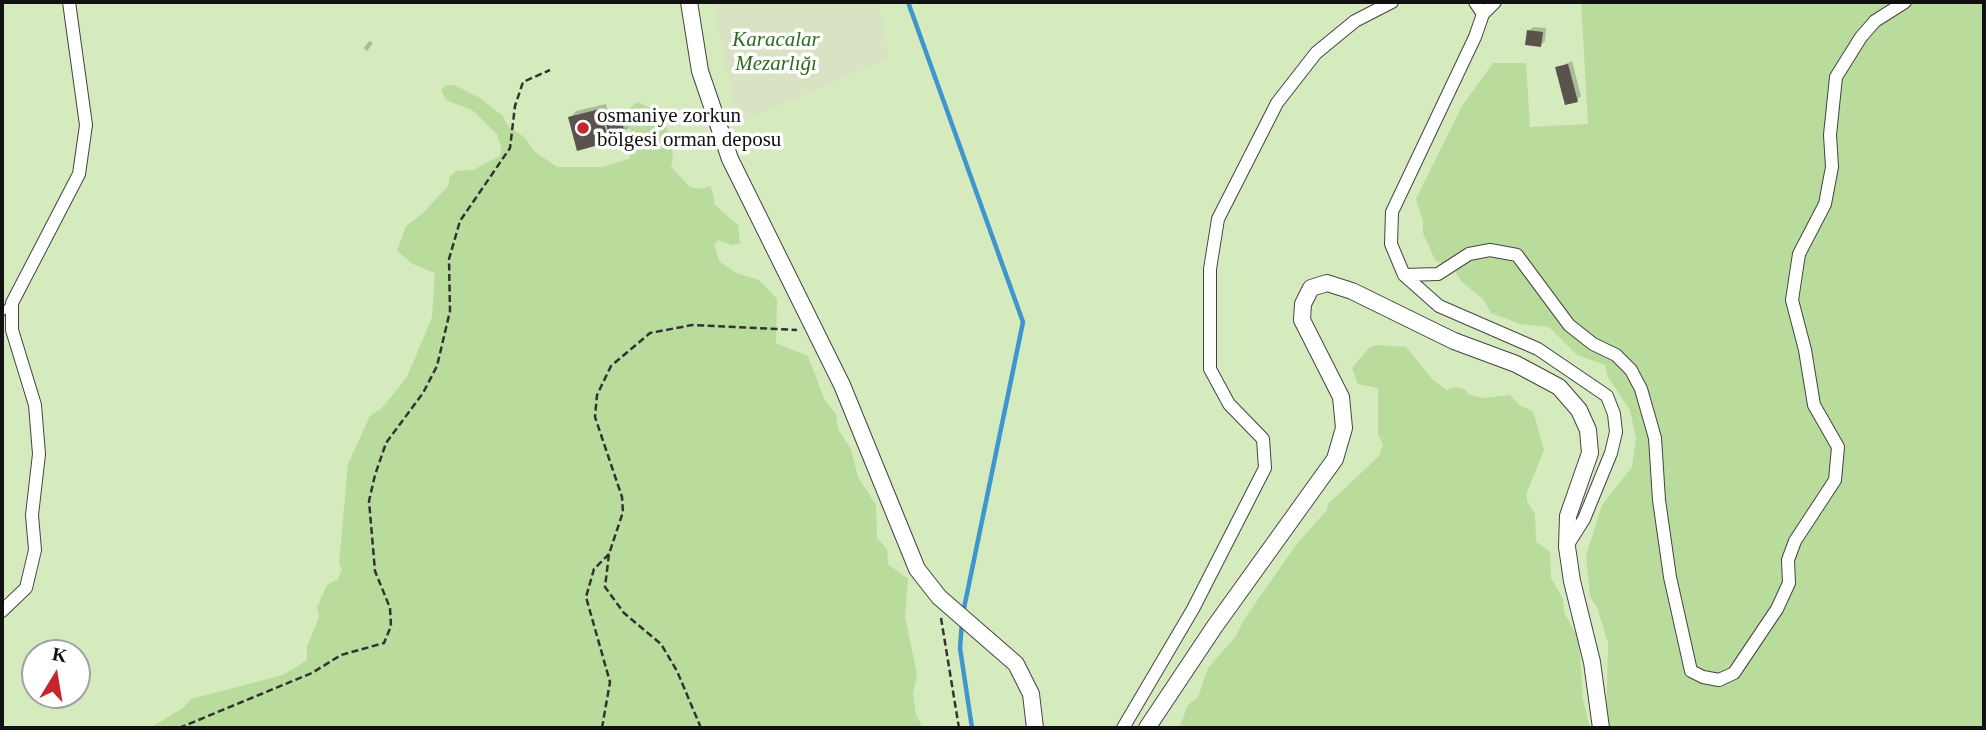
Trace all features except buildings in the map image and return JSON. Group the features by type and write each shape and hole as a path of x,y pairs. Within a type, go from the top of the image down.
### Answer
{"street":[{"path":"2,611 26,588 36,550 32,515 39,454 35,405 12,330 12,303 79,174 86,125 69,2"},
{"path":"689,2 700,71 730,159 842,385 916,569 943,601 1016,664 1031,694 1035,728"},
{"path":"1123,728 1193,608 1265,467 1263,439 1229,404 1210,369 1210,269 1219,219 1277,103 1316,53 1355,22 1392,2"},
{"path":"1475,2 1483,14"},
{"path":"1495,2 1483,14 1475,37 1392,212 1391,244 1404,275 1439,306 1538,349 1606,396 1614,414 1616,432 1611,453 1584,519 1567,547"},
{"path":"1404,275 1438,274 1469,254 1490,250 1517,255 1569,325 1593,344 1616,355 1631,370 1641,389 1655,438 1659,500 1670,577 1691,671 1719,680 1734,673 1777,610 1788,583 1788,560 1795,541 1835,480 1838,447 1814,405 1805,350 1792,300 1799,254 1825,204 1832,167 1830,135 1836,77 1861,37 1875,21 1905,2"},
{"path":"1147,728 1215,626 1335,459 1344,428 1341,397 1303,320 1303,304 1311,288 1327,282 1352,291 1454,341 1516,364 1559,387 1579,410 1588,430 1590,453 1568,516 1567,547 1572,581 1592,662 1601,728"}],"lane":[{"path":"2,313 12,303"}],"path":[{"path":"179,728 312,673 341,655 384,643 391,626 390,608 375,570 369,501 375,475 386,443 423,393 438,366 450,311 449,259 460,221 510,148 515,106 523,82 550,70"},
{"path":"701,728 677,671 661,644 624,613 605,587 609,554 618,530 622,497 595,417 597,395 611,366 623,359 639,340 650,333 692,325 791,330 814,328"},
{"path":"602,728 610,682 586,597 594,569 609,554"},
{"path":"943,601 953,705 959,728"}],"green space":[{"path":"2,2 1984,2 1984,728 2,728"},
{"name":"Karacalar Mezarlığı","path":"713,2 878,2 889,58 739,123"},
{"path":"1581,2 1984,2 1984,728 1606,728 1608,643 1597,607 1590,597 1586,556 1602,505 1632,467 1636,439 1630,410 1608,377 1605,365 1577,355 1549,327 1520,324 1491,313 1483,299 1462,282 1454,269 1435,260 1423,233 1423,221 1416,199 1462,106 1493,63 1526,63 1530,127 1588,124"},
{"path":"446,85 454,85 480,98 503,116 508,126 524,137 535,152 557,167 603,167 631,158 626,147 634,144 625,113 637,102 654,109 661,116 670,135 673,158 671,167 690,187 702,189 711,186 715,205 738,225 740,243 732,245 718,240 714,245 720,262 736,273 759,280 777,299 776,343 808,356 825,401 836,414 838,429 851,449 858,477 876,505 877,538 887,549 888,564 908,579 905,617 917,674 913,694 916,715 923,728 150,728 183,708 191,699 283,675 307,660 307,647 319,617 317,607 327,585 338,579 342,569 339,564 348,464 370,416 382,408 407,377 432,317 435,273 413,264 397,251 406,226 422,214 449,185 449,178 456,171 473,170 500,156 501,147 497,134 472,110 446,100 441,90"},
{"path":"1377,345 1406,347 1432,379 1447,390 1455,387 1464,389 1470,395 1483,398 1510,395 1519,405 1533,411 1544,450 1527,492 1527,501 1535,514 1536,542 1550,552 1551,578 1563,599 1564,612 1579,640 1583,699 1590,728 1179,728 1188,705 1198,697 1208,668 1236,636 1243,621 1296,545 1327,510 1328,504 1379,456 1383,445 1378,433 1378,388 1358,384 1352,368 1369,348"}],"waterway":[{"path":"908,2 1023,322 963,613"},
{"path":"962,622 960,648 972,728"}],"place":[{"name":"osmaniye zorkun bölgesi orman deposu","path":"583,128"}]}
